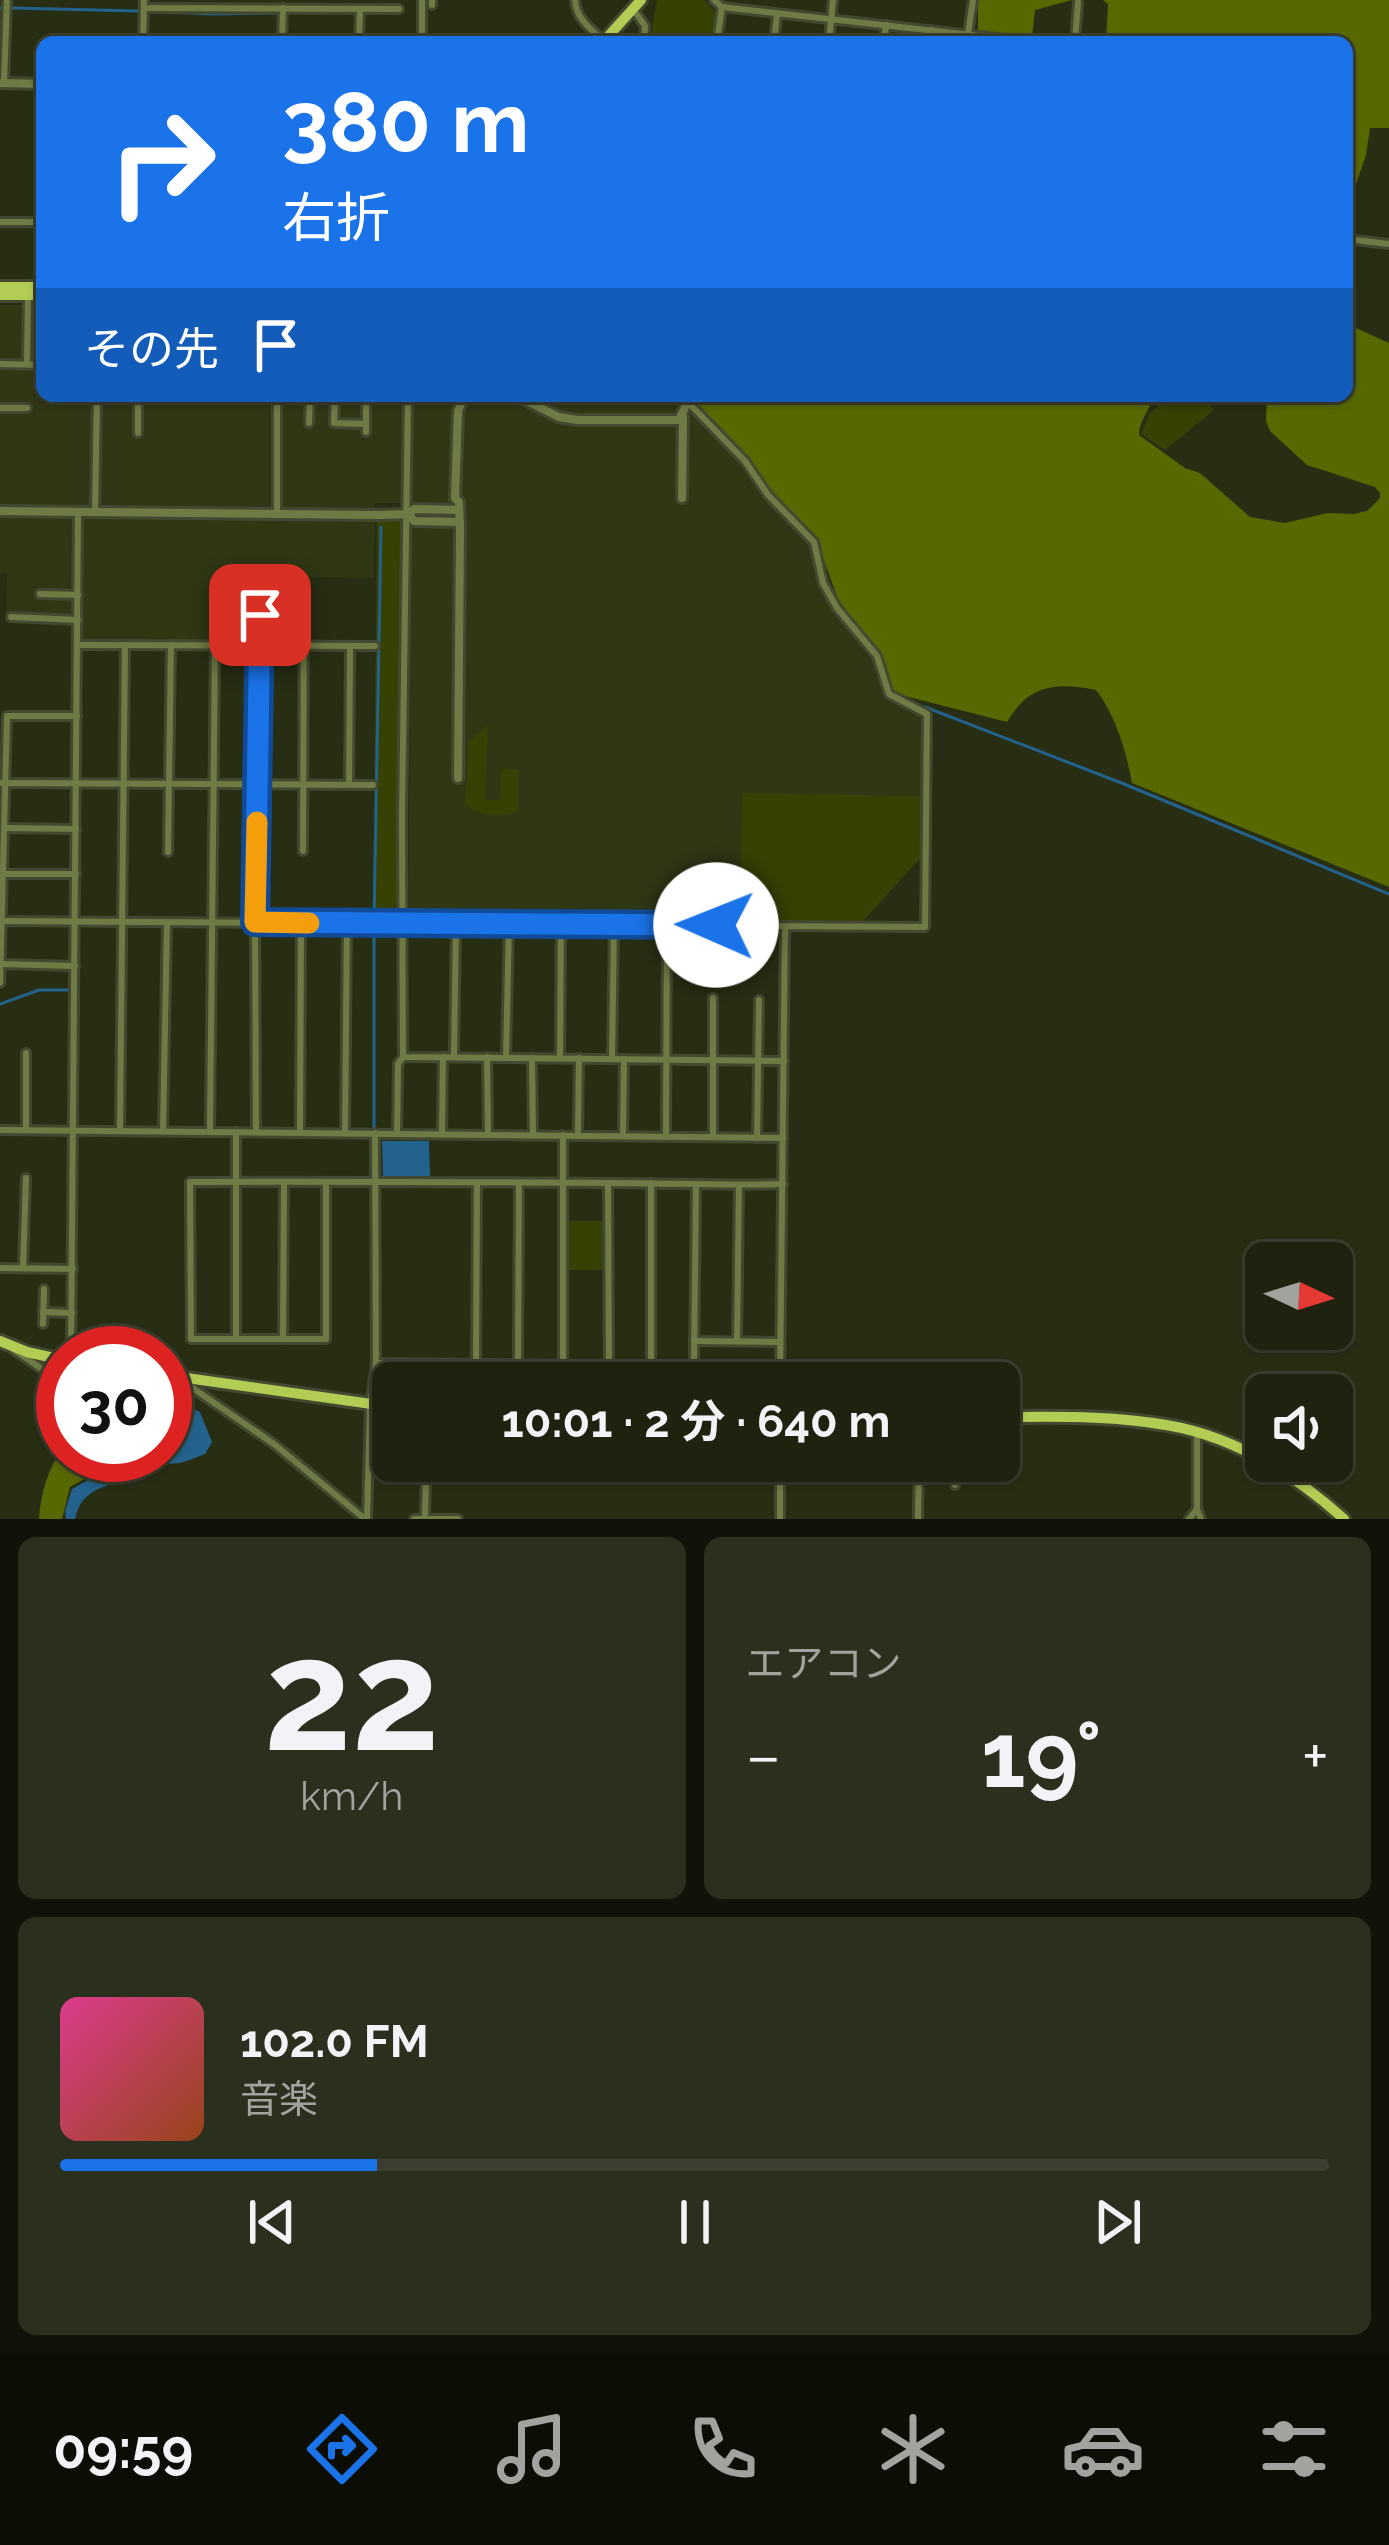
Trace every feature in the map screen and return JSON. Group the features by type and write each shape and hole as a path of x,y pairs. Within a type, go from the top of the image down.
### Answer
{"main road":[{"path":"609,36 637,5"},
{"path":"0,291 35,291"},
{"path":"2,1344 36,1353"},
{"path":"192,1380 370,1406"},
{"path":"1020,1417 1119,1419 1197,1432 1270,1463 1344,1519"}],"street":[{"path":"7,0 2,83 36,84"},
{"path":"422,0 422,36"},
{"path":"574,0 582,21 597,36"},
{"path":"714,0 722,7 982,36"},
{"path":"830,36 833,0"},
{"path":"968,34 973,0"},
{"path":"1075,36 1078,2"},
{"path":"143,36 143,4 399,9"},
{"path":"637,5 644,36"},
{"path":"719,36 722,7"},
{"path":"282,36 283,8"},
{"path":"359,36 360,9"},
{"path":"775,36 777,14"},
{"path":"885,36 886,26"},
{"path":"930,36 931,30"},
{"path":"0,222 36,222"},
{"path":"1353,240 1389,244"},
{"path":"27,364 35,291"},
{"path":"0,364 36,364"},
{"path":"95,512 97,402"},
{"path":"138,402 138,433"},
{"path":"277,402 277,513"},
{"path":"309,423 310,402"},
{"path":"334,402 334,423 366,428 366,402"},
{"path":"397,1133 398,1064 403,1057 408,402"},
{"path":"458,778 460,510 455,498 462,402"},
{"path":"528,402 554,416 577,420 679,420 682,416"},
{"path":"682,498 684,402"},
{"path":"2,921 925,927 927,714 889,694 877,656 849,625 823,583 814,542 688,402"},
{"path":"0,408 27,408"},
{"path":"0,511 408,514 414,509 460,510"},
{"path":"72,1326 78,511"},
{"path":"408,514 414,520 460,522"},
{"path":"256,1132 259,581 304,581 303,851"},
{"path":"40,594 78,595"},
{"path":"11,617 77,620"},
{"path":"78,645 375,646"},
{"path":"120,1130 125,645"},
{"path":"168,852 171,645"},
{"path":"210,1131 215,646"},
{"path":"349,784 350,646"},
{"path":"0,983 7,716 77,716"},
{"path":"2,783 373,784"},
{"path":"4,828 76,829"},
{"path":"3,874 76,874"},
{"path":"163,1131 167,922"},
{"path":"454,1057 456,922"},
{"path":"506,1058 509,922"},
{"path":"560,1058 561,922"},
{"path":"300,1132 301,923"},
{"path":"345,1133 347,923"},
{"path":"666,1136 667,923"},
{"path":"612,1059 614,924"},
{"path":"781,1362 785,926"},
{"path":"2,964 75,966"},
{"path":"713,998 713,1137"},
{"path":"758,1138 759,1000"},
{"path":"26,1053 26,1130"},
{"path":"403,1057 784,1060"},
{"path":"442,1134 443,1057"},
{"path":"487,1058 488,1135"},
{"path":"532,1058 533,1135"},
{"path":"578,1136 579,1058"},
{"path":"622,1136 624,1059"},
{"path":"0,1130 783,1138"},
{"path":"236,1132 236,1339"},
{"path":"375,1133 376,1362"},
{"path":"562,1136 563,1362"},
{"path":"23,1268 26,1178"},
{"path":"326,1182 326,1339 191,1339 190,1182 326,1182 376,1182 519,1184 651,1183 739,1186 783,1184"},
{"path":"283,1339 284,1182"},
{"path":"476,1362 477,1183"},
{"path":"608,1183 609,1362"},
{"path":"651,1183 651,1362"},
{"path":"518,1362 519,1184"},
{"path":"694,1362 696,1184"},
{"path":"736,1341 739,1186"},
{"path":"0,1268 73,1270"},
{"path":"43,1324 44,1289"},
{"path":"44,1312 72,1313"},
{"path":"694,1341 781,1342"},
{"path":"2,1344 36,1366"},
{"path":"192,1390 274,1444 366,1519 372,1392"},
{"path":"1197,1432 1201,1519"},
{"path":"425,1517 426,1482"},
{"path":"779,1519 780,1482"},
{"path":"919,1482 919,1519"},
{"path":"1189,1519 1197,1509"},
{"path":"346,1519 352,1511"},
{"path":"414,1519 458,1519"}],"shaded area":[{"path":"657,0 704,0 716,13 714,36 651,36"},
{"path":"0,305 36,305 36,402 403,402 402,503 375,503 374,578 257,576 255,615 216,614 216,643 84,639 72,619 6,615 7,574 0,573"},
{"path":"410,402 684,402 753,466 814,542 833,601 877,656 889,694 927,714 921,857 863,921 415,917 409,912"},
{"path":"1162,402 1208,402 1214,410 1165,450 1141,434 1150,413"},
{"path":"377,520 404,521 402,923 373,923"},
{"path":"488,725 485,800 500,800 501,769 519,770 518,811 512,813 483,814 465,804 469,741"},
{"path":"742,793 924,796 921,857 863,921 740,920"},
{"path":"569,1221 603,1221 603,1270 569,1270"}],"green space":[{"path":"978,0 1072,0 1035,10 1032,36 978,31"},
{"path":"1103,0 1389,0 1389,128 1370,128 1366,155 1353,184 1353,36 1106,36 1108,4"},
{"path":"1353,327 1389,343 1389,887 1132,783 1119,734 1096,690 1044,689 1024,700 1007,722 893,693 872,646 838,599 818,544 695,402 1152,402 1139,435 1185,468 1200,473 1250,517 1285,523 1328,513 1354,514 1367,511 1380,498 1375,487 1307,465 1270,431 1267,402 1353,402"},
{"path":"46,1482 79,1482 70,1487 62,1519 39,1519"}],"water":[{"path":"382,1141 429,1141 430,1176 383,1177"},
{"path":"192,1408 200,1412 212,1442 205,1454 192,1459"},
{"path":"84,1482 120,1482 94,1491 75,1519 66,1519 72,1489"}],"waterway":[{"path":"13,8 137,11"},
{"path":"150,11 277,13"},
{"path":"285,36 286,12"},
{"path":"374,922 381,527"},
{"path":"925,707 1389,894"},
{"path":"374,931 374,1129"},
{"path":"0,1004 39,990 69,990"}],"slow traffic":[{"path":"257,822 255,922 309,923"}],"route":[{"path":"260,615 255,922 716,925"}]}
